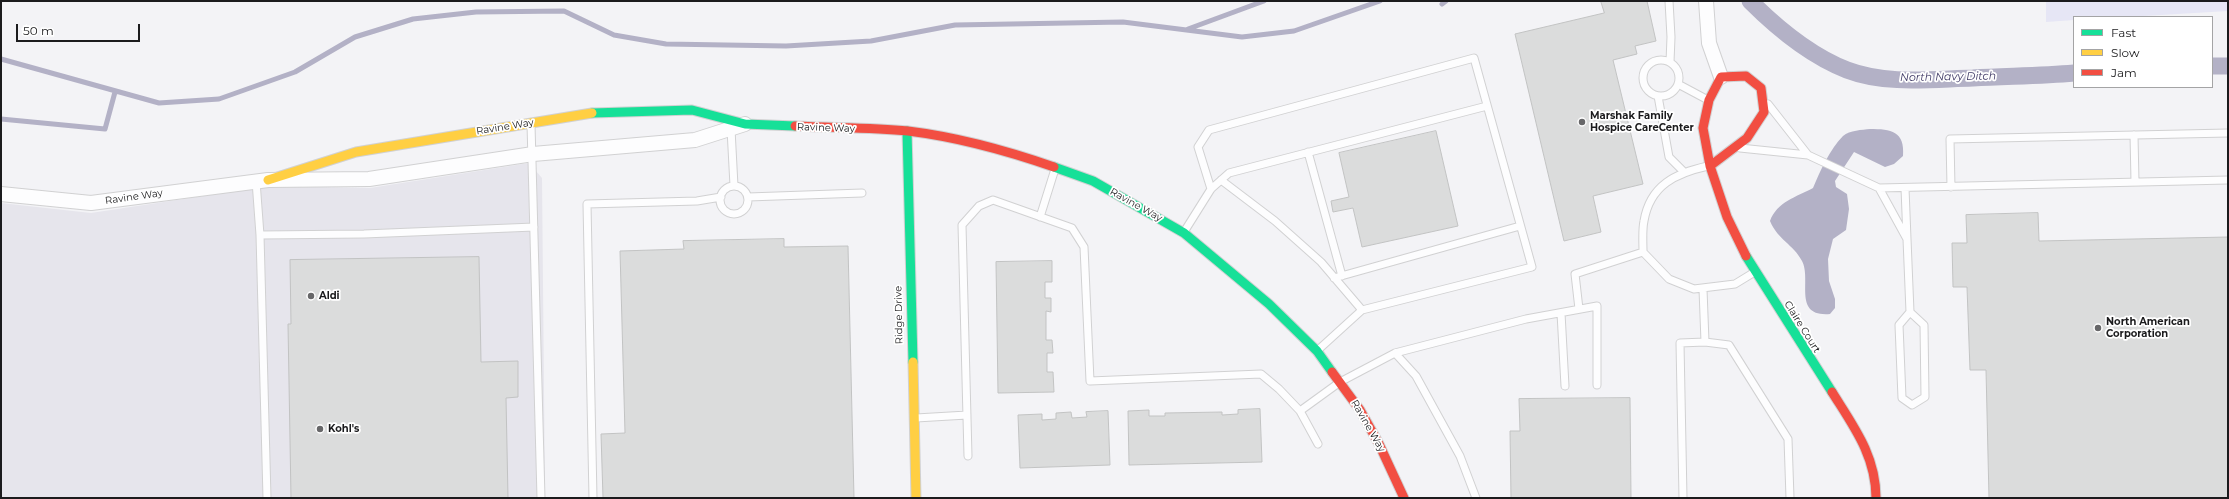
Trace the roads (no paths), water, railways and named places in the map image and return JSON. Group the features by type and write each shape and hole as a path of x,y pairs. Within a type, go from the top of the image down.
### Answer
{"street":[{"path":"1706,1 1709,43 1720,77 1746,76 1761,88 1764,112 1747,138 1710,166"},
{"name":"Claire Court","path":"1720,77 1709,100 1703,128 1710,166 1726,217 1754,272 1863,440 1876,482 1876,498"},
{"name":"Ravine Way","path":"262,181 356,152 531,123 601,112 692,110 745,124 907,131 969,143 1056,167 1093,182 1184,233 1269,304 1317,351 1360,410 1379,444 1404,498"},
{"name":"Ravine Way","path":"1,194 90,204 262,181 369,179 533,154 695,140 745,124"},
{"name":"Ridge Drive","path":"907,131 916,498"}],"lane":[{"path":"1669,1 1670,62"},
{"path":"1211,189 1198,147 1209,130 1474,58 1532,267 1362,310 1317,351"},
{"path":"1664,60 1670,62 1678,72 1678,84 1670,94 1658,96 1647,90 1643,78 1644,72 1652,62 1664,60"},
{"path":"1678,84 1709,100"},
{"path":"1658,96 1668,157 1684,172"},
{"path":"1762,98 1787,126 1808,155"},
{"path":"1184,233 1211,189 1229,173 1487,106"},
{"path":"531,123 541,498"},
{"path":"731,129 734,186"},
{"path":"1951,186 1950,139 2228,134"},
{"path":"2134,135 2135,182"},
{"path":"1734,148 1808,155 1879,188 2228,180"},
{"path":"1308,152 1342,276"},
{"path":"1710,166 1684,172 1665,182 1652,198 1644,220 1643,252 1669,279 1694,289 1735,284 1754,272"},
{"path":"1040,217 1056,167"},
{"path":"1221,180 1275,221 1320,262 1362,310"},
{"path":"262,181 260,235 267,498"},
{"path":"593,498 588,204 697,201 721,197 728,187 734,186 745,191 748,197 745,208 734,214 724,209 721,197"},
{"path":"1879,188 1907,239"},
{"path":"1905,188 1910,312 1899,325 1902,398 1912,405 1925,397 1924,325 1910,312"},
{"path":"748,197 862,193"},
{"path":"968,456 962,225 978,206 993,200 1072,228 1084,247 1090,381 1261,374 1279,389 1300,411 1318,444"},
{"path":"260,235 364,234 534,226"},
{"path":"1334,278 1520,226"},
{"path":"1579,309 1575,274 1643,252"},
{"path":"1703,289 1705,342"},
{"path":"1300,411 1340,382 1395,353 1526,320 1596,306 1596,385"},
{"path":"1561,313 1565,386"},
{"path":"1683,498 1680,343 1705,342 1729,345 1788,439 1790,498"},
{"path":"1395,353 1416,376 1460,456 1476,498"},
{"path":"913,418 967,415"}],"water":[{"path":"1870,129 1890,131 1899,136 1902,141 1903,156 1894,164 1885,167 1854,152 1835,181 1836,187 1847,194 1849,209 1846,230 1833,239 1828,259 1829,281 1835,299 1835,308 1830,314 1818,313 1811,310 1807,304 1805,269 1802,261 1794,250 1777,233 1770,221 1773,214 1782,205 1794,197 1813,188 1830,154 1843,136 1853,131"}],"waterway":[{"path":"1188,29 1264,1"},
{"path":"1,59 159,103 219,99 295,72 355,37 413,19 476,12 564,11 614,35 666,44 786,46 871,41 955,25 1123,22 1242,37 1294,31 1380,1"},
{"path":"1442,4 1446,1"},
{"name":"North Navy Ditch","path":"1750,1 1783,31 1820,57 1847,70 1862,75 1877,78 1909,80 2073,73"},
{"name":"North Navy Ditch","path":"2213,66 2228,66"},
{"path":"1,119 105,129 115,92"}],"place":[{"name":"Marshak Family Hospice CareCenter","path":"1582,122"},
{"name":"Aldi","path":"311,296"},
{"name":"North American Corporation","path":"2098,328"},
{"name":"Kohl's","path":"320,429"}]}
